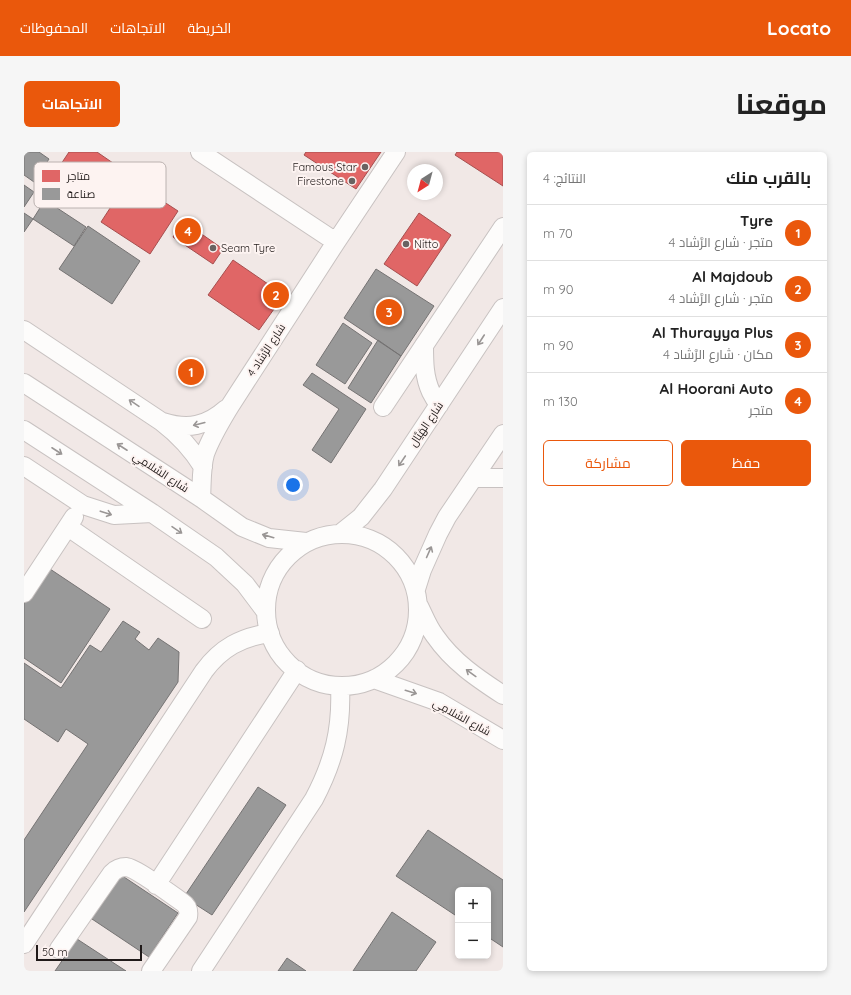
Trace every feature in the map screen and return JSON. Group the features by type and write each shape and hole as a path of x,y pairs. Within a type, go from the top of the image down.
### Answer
{"street":[{"path":"200,152 336,242"},
{"name":"شارع الرَّشاد 4","path":"201,498 205,454 230,406 396,152"},
{"path":"383,407 503,227"},
{"name":"شارع الهَيَّال","path":"342,533 361,516 383,490 503,308"},
{"path":"24,330 177,433 195,454 203,467"},
{"path":"424,345 426,377 431,392 439,405"},
{"path":"402,379 422,390 439,405"},
{"name":"شارع السَّلامِي","path":"24,383 201,498 242,527 269,538 306,542"},
{"path":"162,422 180,426 198,425 210,421 230,406"},
{"path":"24,430 152,513 216,557 246,584 266,612"},
{"path":"503,434 438,534 422,570 417,596 418,619 413,638 404,655 390,669 374,679 357,684 340,686 322,683 304,676 290,665 278,650 270,634 266,612 268,591 276,571 289,554 306,542 324,536 342,533 361,536 380,543 395,555 404,565 408,571 417,596 425,620 444,649 469,672 503,695"},
{"path":"24,466 82,505 114,515 152,513"},
{"path":"473,478 503,478"},
{"path":"24,593 82,505"},
{"path":"68,527 202,619"},
{"path":"24,944 210,662 218,654 237,642 247,638 270,634"},
{"path":"156,885 297,670"},
{"name":"شارع السَّلامِي","path":"374,679 439,702 501,742"},
{"path":"202,971 314,799 323,781 336,744 341,705 340,686"},
{"path":"59,949 112,873 121,868 132,868 186,905 189,913 186,921 151,971"}],"building: متاجر":[{"path":"69,152 97,152 112,162 62,162"},
{"path":"306,152 381,152 356,189 304,155"},
{"path":"457,152 503,152 503,186 455,155"},
{"path":"166,203 178,211 150,254 101,222 110,208 166,208"},
{"path":"419,213 451,235 417,286 384,264"},
{"path":"183,221 223,249 213,264 173,237"},
{"path":"233,260 284,295 259,330 208,295"}],"building: صناعة":[{"path":"24,152 39,152 49,159 47,162 34,162 34,182 24,175"},
{"path":"24,185 34,192 24,207"},
{"path":"40,208 57,208 86,227 74,246 33,219"},
{"path":"24,213 33,219 24,232"},
{"path":"88,226 140,261 112,304 59,269"},
{"path":"376,269 434,306 401,356 344,318"},
{"path":"343,323 372,343 345,384 316,365"},
{"path":"378,340 401,356 371,403 348,388"},
{"path":"312,373 366,409 331,463 312,450 339,409 303,385"},
{"path":"47,567 110,609 61,683 24,658 24,602"},
{"path":"123,621 140,632 135,639 149,650 158,638 179,652 178,682 24,912 24,840 88,744 66,729 58,742 24,719 24,663 61,688 90,645 101,652"},
{"path":"258,787 286,805 212,915 184,897"},
{"path":"428,830 503,880 503,947 491,939 491,887 455,887 455,915 396,876"},
{"path":"118,873 178,913 149,957 89,917"},
{"path":"392,912 436,942 416,971 353,971"},
{"path":"77,939 126,971 55,971"},
{"path":"287,958 306,971 278,971"}],"place":[{"name":"Famous Star","path":"365,167"},
{"name":"Firestone","path":"352,181"},
{"name":"Al Hoorani Auto","path":"188,231"},
{"name":"Nitto","path":"406,244"},
{"name":"Seam Tyre","path":"213,248"},
{"name":"Al Majdoub","path":"276,295"},
{"name":"Al Thurayya Plus","path":"389,312"},
{"name":"Tyre","path":"191,372"}]}
